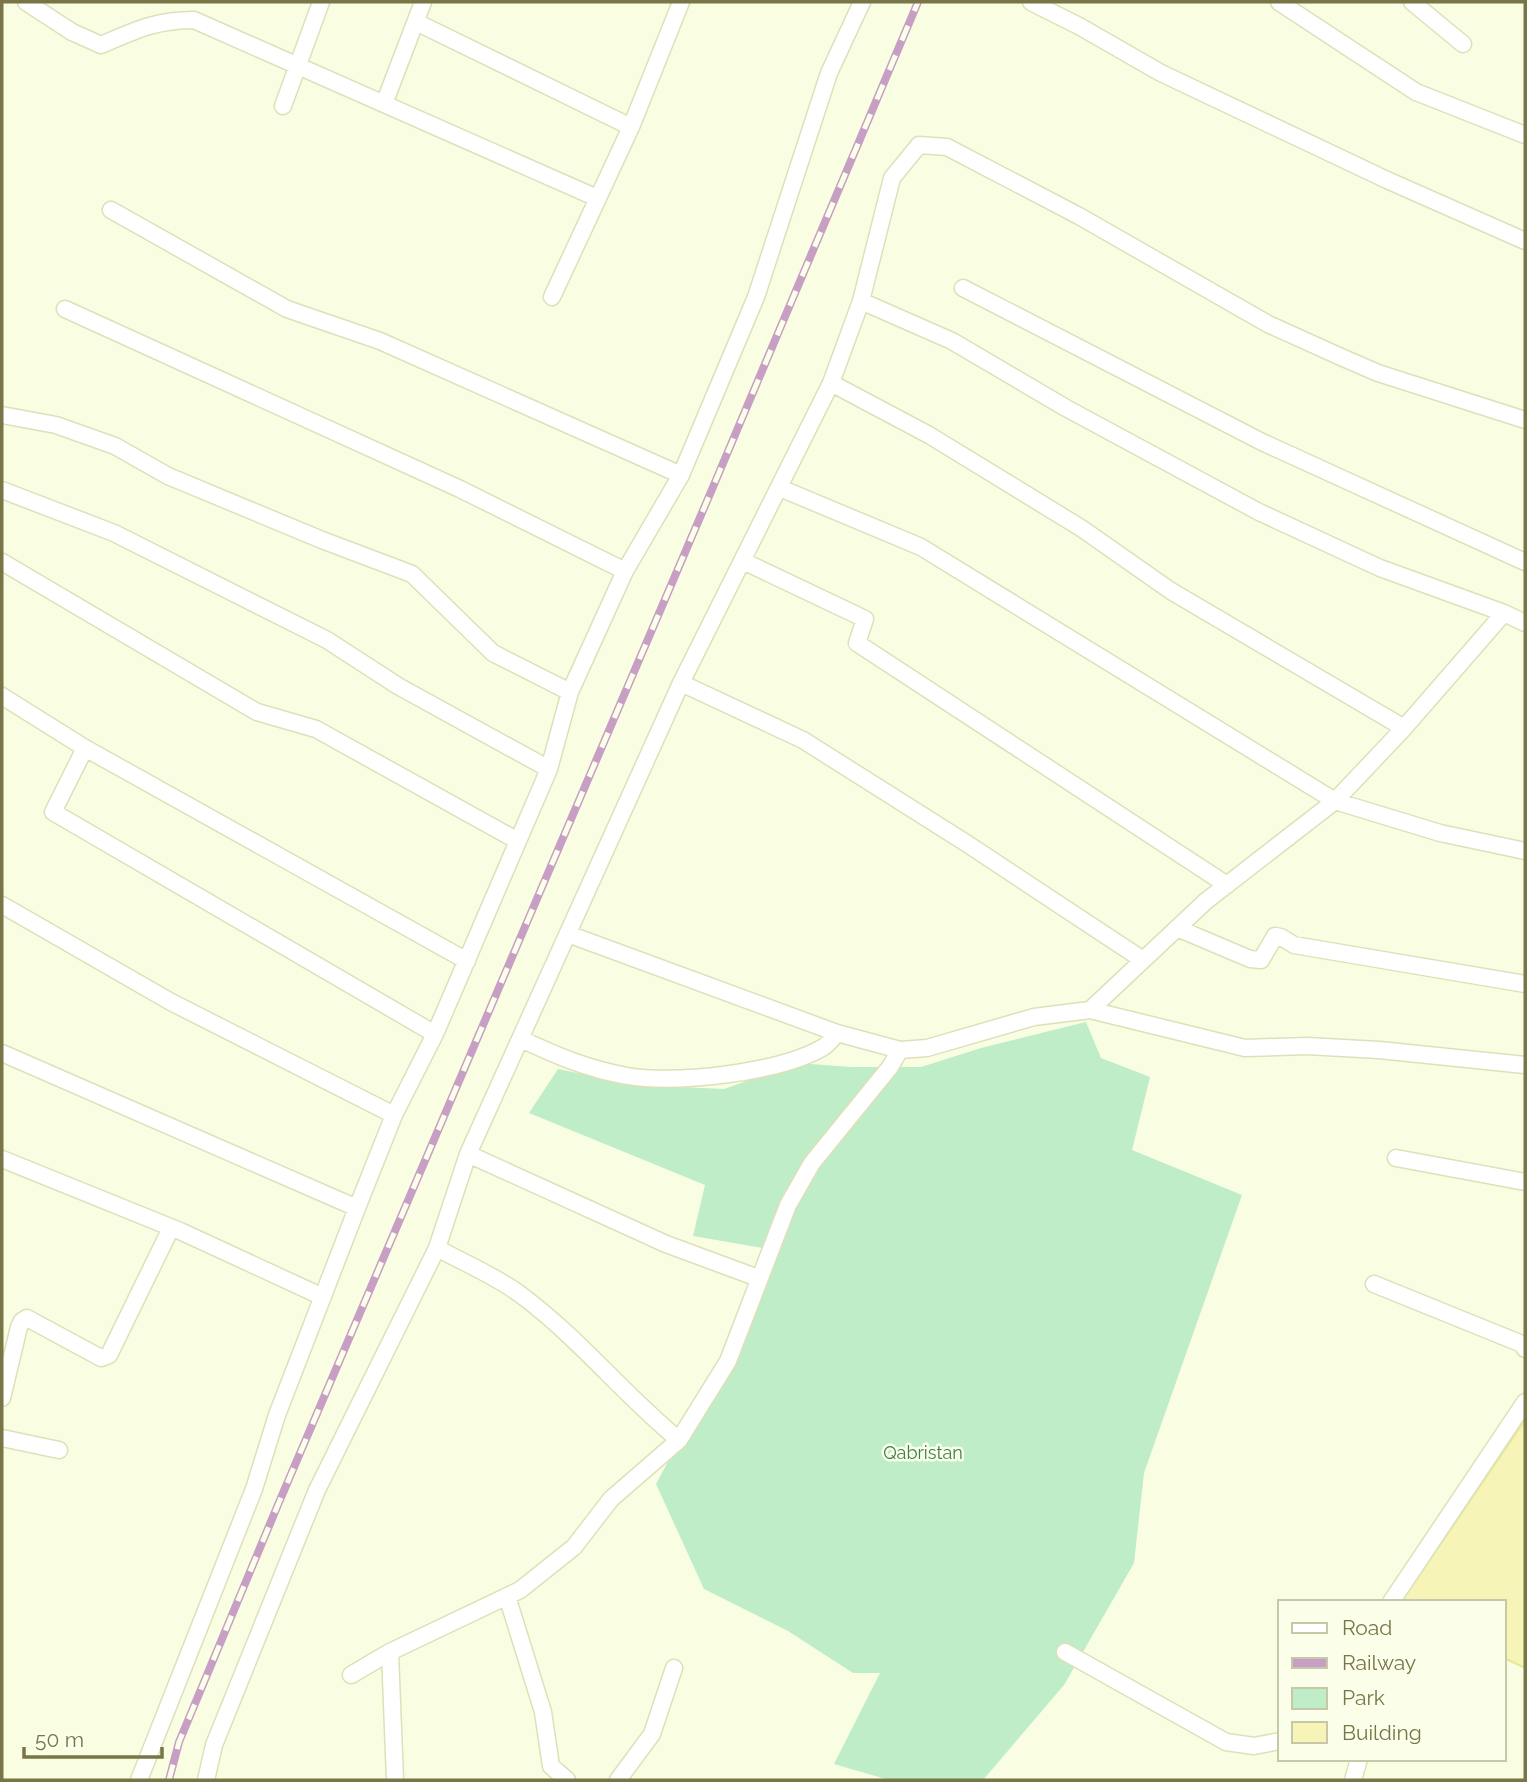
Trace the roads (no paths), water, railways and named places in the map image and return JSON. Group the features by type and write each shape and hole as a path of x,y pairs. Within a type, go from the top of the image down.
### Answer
{"street":[{"path":"26,2 72,32 101,45 167,20 194,20 597,198"},
{"path":"283,106 321,2"},
{"path":"384,104 423,2"},
{"path":"552,297 631,127 681,2"},
{"path":"139,1780 254,1489 277,1415 394,1115 435,1034 549,769 570,692 625,571 681,475 755,298 830,73 862,2"},
{"path":"1031,2 1161,73 1525,242"},
{"path":"1279,2 1416,92 1525,135"},
{"path":"1412,2 1463,44"},
{"path":"416,22 631,127"},
{"path":"206,1780 214,1745 317,1490 436,1248 468,1154 681,682 831,383 861,301 892,178 919,145 947,147 1079,216 1268,324 1378,373 1525,420"},
{"path":"111,210 287,309 380,341 681,475"},
{"path":"963,288 1262,442 1525,562"},
{"path":"861,301 952,341 1066,408 1259,512 1380,568 1525,623"},
{"path":"65,309 448,484 625,571"},
{"path":"831,383 929,435 1081,528 1171,591 1404,728"},
{"path":"2,415 56,425 115,446 167,476 412,574 494,653 570,692"},
{"path":"780,488 920,547 1335,802 1440,833 1525,851"},
{"path":"2,490 114,533 327,640 398,686 549,769"},
{"path":"743,561 865,619 857,643 1227,885"},
{"path":"2,562 257,712 316,729 518,841"},
{"path":"1090,1010 1227,885 1335,802 1404,728 1504,613"},
{"path":"681,682 803,740 1143,960"},
{"path":"2,696 85,748 467,961"},
{"path":"85,748 53,812 435,1034"},
{"path":"2,905 171,1002 394,1115"},
{"path":"1177,928 1250,959 1261,960 1275,936 1294,945 1525,984"},
{"path":"568,934 837,1033 900,1050 927,1048 1034,1017 1090,1010 1245,1048 1307,1046 1380,1050 1525,1065"},
{"path":"522,1039 568,1062 629,1076 694,1079 773,1066 823,1048 837,1033"},
{"path":"351,1675 390,1653 520,1590 574,1547 611,1499 679,1440 729,1362 758,1278 788,1205 812,1163 890,1067 900,1050"},
{"path":"2,1053 357,1208"},
{"path":"468,1154 666,1244 758,1278"},
{"path":"2,1158 171,1228 323,1297"},
{"path":"1396,1158 1525,1182"},
{"path":"2,1398 19,1327 27,1318 101,1358 109,1355 171,1228"},
{"path":"436,1248 519,1294 577,1342 638,1406 679,1440"},
{"path":"1374,1284 1522,1343 1525,1349"},
{"path":"1392,1600 1525,1402"},
{"path":"2,1438 59,1450"},
{"path":"507,1596 543,1712 551,1766 567,1780"},
{"path":"1065,1652 1226,1742 1254,1746 1278,1741"},
{"path":"390,1653 395,1780"},
{"path":"618,1780 652,1734 674,1668"},
{"path":"1353,1780 1358,1761"}],"railway":[{"path":"169,1780 179,1742 277,1507 918,2"}],"park label":[{"name":"Qabristan","path":"923,1453"}]}
